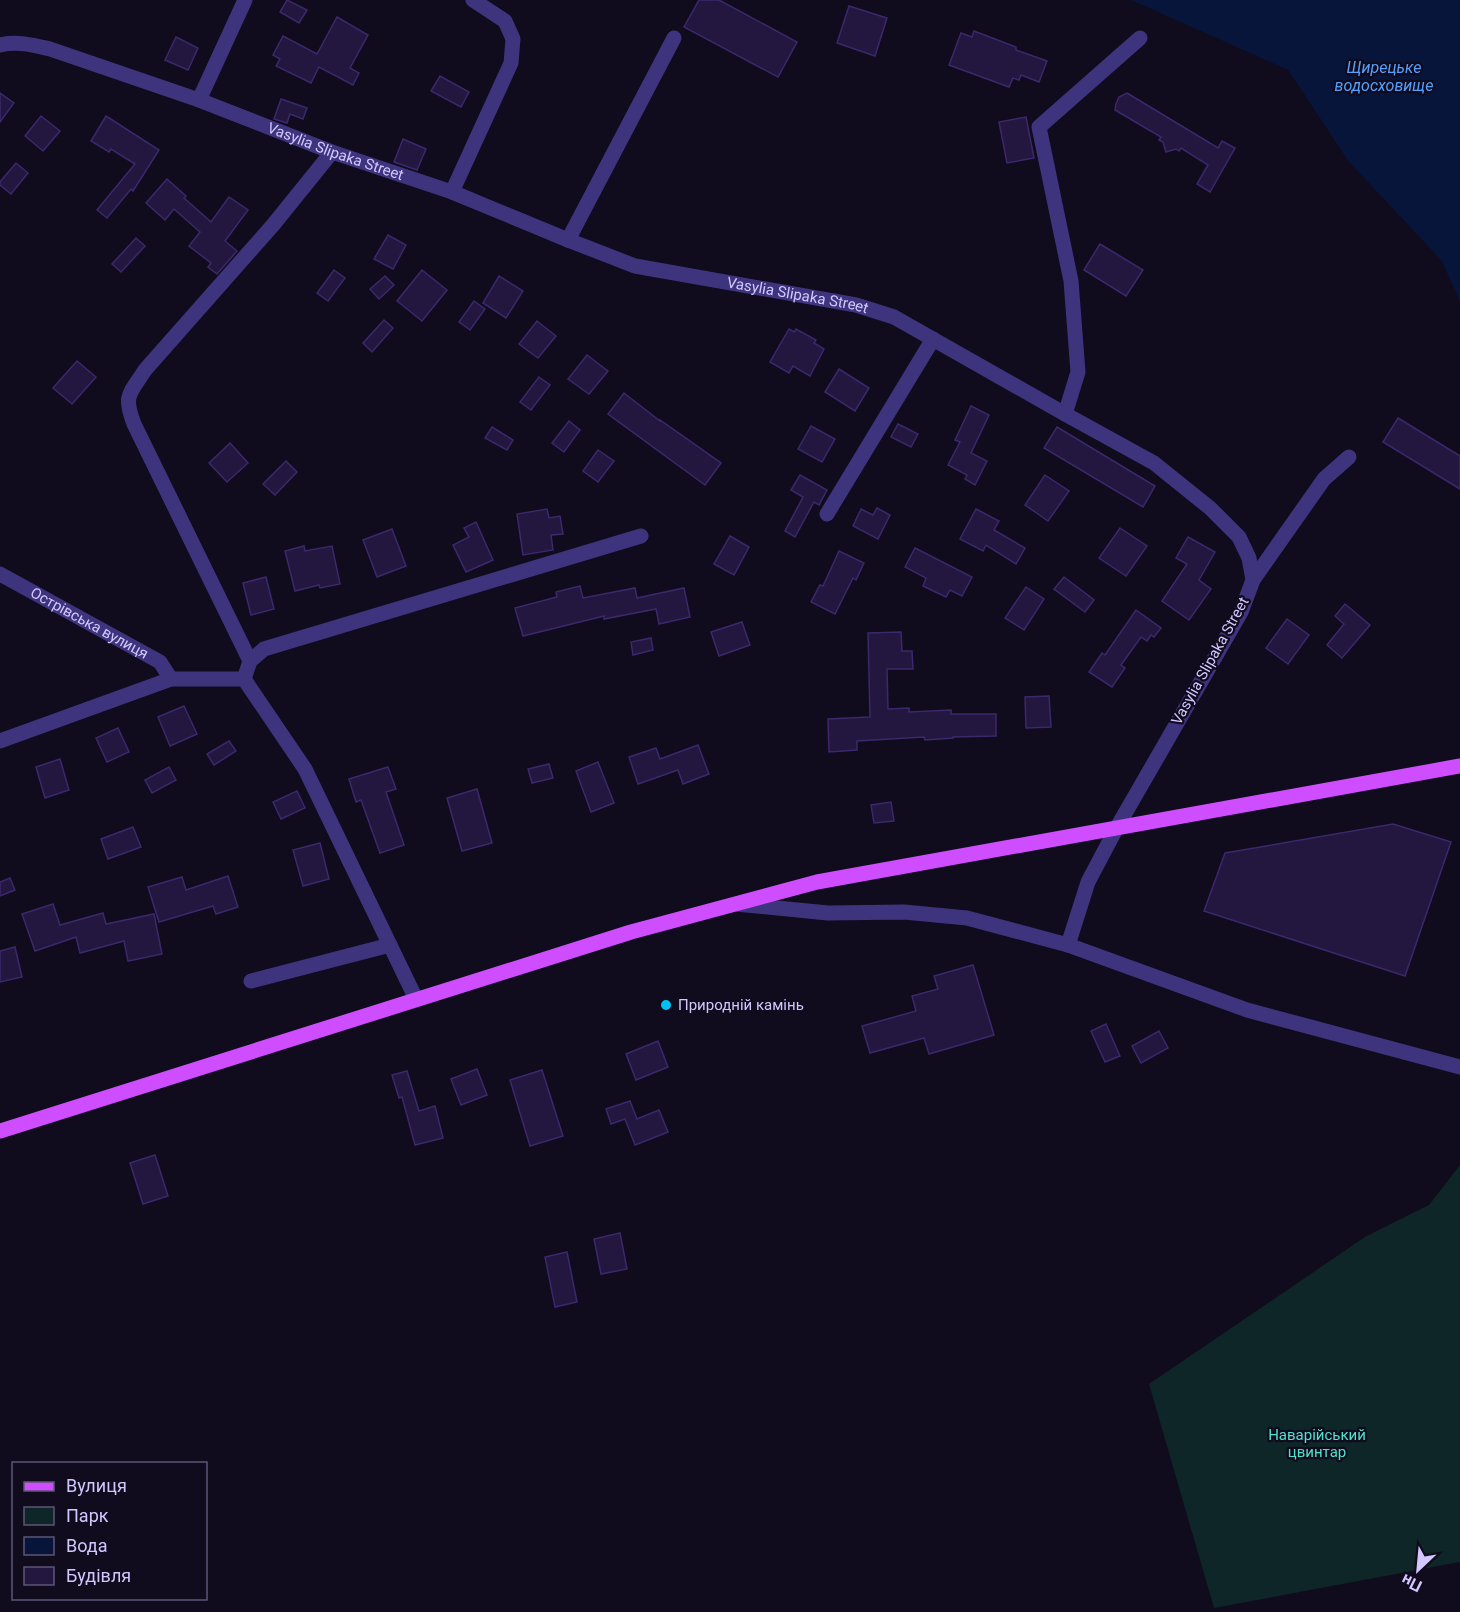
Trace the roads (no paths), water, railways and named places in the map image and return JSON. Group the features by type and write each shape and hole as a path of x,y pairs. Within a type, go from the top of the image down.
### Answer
{"main road":[{"path":"0,1131 631,932 817,882 1460,766"}],"street":[{"path":"199,100 245,0"},
{"path":"452,192 511,63 513,39 504,21 473,0"},
{"path":"568,240 674,38"},
{"path":"1065,414 1078,372 1071,281 1039,127 1140,38"},
{"name":"Vasylia Slipaka Street","path":"0,45 13,42 32,44 199,100 332,152 452,192 635,266 856,305 894,317 1154,463 1209,508 1239,537 1249,558 1253,580 1241,612 1088,882 1068,945"},
{"path":"250,661 134,424 128,407 128,398 145,370 273,225 332,152"},
{"path":"827,514 933,339"},
{"path":"1253,580 1324,478 1348,457"},
{"path":"244,679 250,661 264,650 641,536"},
{"name":"Острівська вулиця","path":"0,574 160,662 171,679"},
{"path":"0,741 171,679 244,679"},
{"path":"244,679 305,769 416,999"},
{"path":"733,904 828,913 904,912 967,918 1068,945 1248,1010 1460,1067"},
{"path":"251,981 390,945"}],"water":[{"name":"Щирецьке водосховище","path":"1131,0 1460,0 1460,301 1441,260 1349,162 1288,70"}],"place":[{"name":"Природній камінь","path":"666,1005"}],"park label":[{"name":"Наварійський цвинтар","path":"1317,1444"}]}
